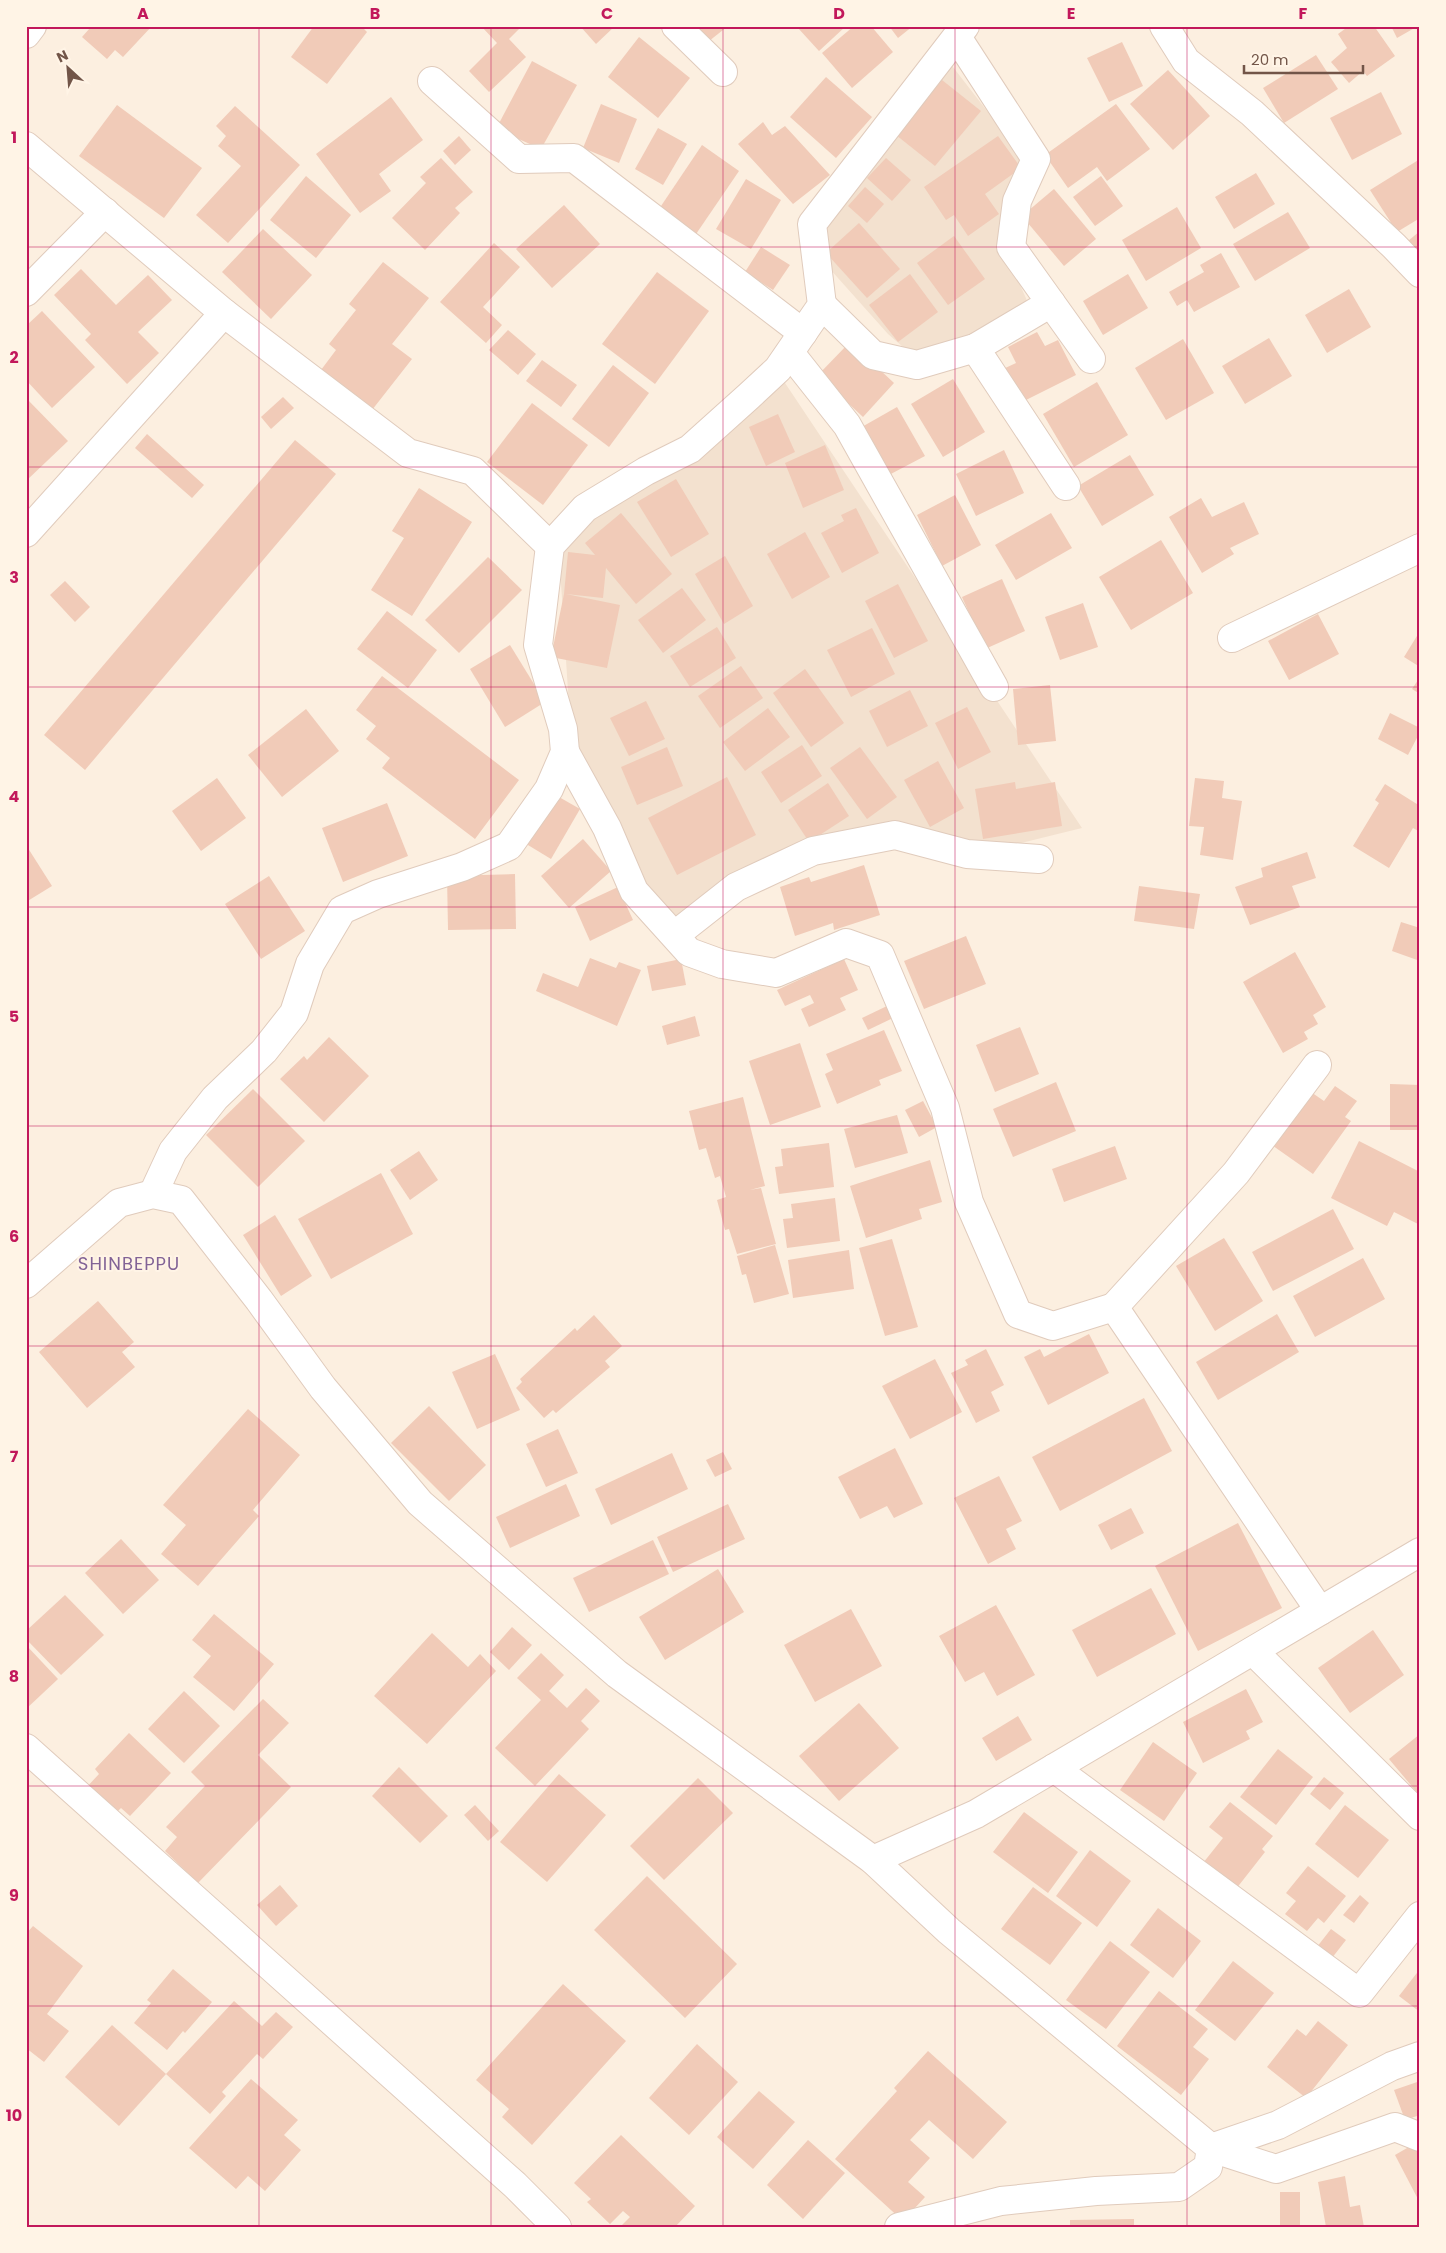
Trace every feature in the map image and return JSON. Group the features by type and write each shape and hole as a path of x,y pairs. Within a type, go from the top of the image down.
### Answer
{"street":[{"path":"26,34 32,26"},
{"path":"676,26 724,72"},
{"path":"1164,26 1186,61 1252,113 1394,246 1420,274"},
{"path":"1051,303 975,348 917,365 873,355 822,305 812,224 961,32 1036,158 1017,201 1011,247 1051,303 1090,359"},
{"path":"432,81 519,159 574,158 796,343 847,425 994,687"},
{"path":"26,146 224,313 408,453 473,471 550,546"},
{"path":"26,292 105,212"},
{"path":"822,305 773,374 690,449 646,471 585,508 550,546 538,645 563,729 565,752 607,828 634,891 689,952 722,964 776,973 846,943 880,955 945,1108 969,1202 1018,1314 1053,1326 1114,1307 1236,1173 1317,1066"},
{"path":"26,533 224,313"},
{"path":"975,348 1066,486"},
{"path":"1232,638 1420,548"},
{"path":"153,1194 174,1151 215,1098 264,1051 294,1013 310,964 342,910 378,894 462,867 509,846 549,789 565,752"},
{"path":"675,935 736,887 813,851 894,835 967,854 1039,859"},
{"path":"26,1284 120,1204 153,1194 181,1200 259,1300 323,1388 420,1503 617,1674 873,1860 949,1931 1211,2148 1276,2169 1395,2127 1420,2137"},
{"path":"1114,1307 1320,1611"},
{"path":"873,1860 976,1814 1420,1552"},
{"path":"1253,1651 1420,1816"},
{"path":"26,1748 515,2185 557,2227"},
{"path":"1054,1768 1359,1993 1420,1916"},
{"path":"1211,2148 1278,2125 1392,2066 1420,2056"},
{"path":"899,2227 1001,2201 1096,2191 1179,2187 1208,2167 1211,2148"}],"shaded area":[{"path":"946,58 1025,160 1004,249 1029,305 999,325 917,359 888,334 821,259 818,228"},
{"path":"781,377 1082,828 972,855 895,835 813,851 675,935 573,767 559,553 590,513"}],"building":[{"path":"89,26 152,26 123,57 115,50 107,59 82,37 90,28"},
{"path":"314,26 361,26 367,32 327,84 291,57"},
{"path":"481,26 522,26 509,39 526,57 489,92 469,71 497,43"},
{"path":"580,26 615,26 596,44"},
{"path":"676,26 728,26 699,49"},
{"path":"800,26 846,26 819,51 798,28"},
{"path":"854,26 871,26 893,52 852,88 822,53"},
{"path":"889,26 913,26 898,38"},
{"path":"1349,26 1374,26 1395,56 1367,76 1363,71 1349,83 1331,62 1347,48 1338,34"},
{"path":"1391,26 1418,26 1397,38"},
{"path":"639,37 690,78 658,118 608,77"},
{"path":"1122,42 1143,86 1109,102 1087,58"},
{"path":"1316,55 1338,89 1284,123 1263,88"},
{"path":"532,61 577,85 541,149 496,129"},
{"path":"1168,70 1210,116 1173,150 1130,104"},
{"path":"826,77 872,117 836,158 790,117"},
{"path":"942,80 981,111 935,166 896,135"},
{"path":"1381,92 1402,134 1352,160 1330,118"},
{"path":"391,97 423,140 379,174 391,191 360,213 316,154"},
{"path":"601,104 637,119 619,163 583,148"},
{"path":"1116,104 1150,149 1107,181 1097,167 1068,188 1045,155"},
{"path":"117,105 202,168 164,218 79,156"},
{"path":"235,106 300,165 228,243 196,215 241,166 218,146 226,136 216,126"},
{"path":"763,122 772,135 785,126 830,175 793,204 738,144"},
{"path":"658,128 687,144 663,185 635,169"},
{"path":"459,136 471,150 455,165 443,151"},
{"path":"998,136 1021,168 985,194 999,214 968,236 954,215 946,220 924,187"},
{"path":"702,145 739,171 694,237 657,212"},
{"path":"441,158 473,192 455,208 460,213 425,250 392,218 426,183 420,177"},
{"path":"886,158 911,180 892,201 867,178"},
{"path":"1420,159 1420,218 1397,232 1370,190"},
{"path":"1256,173 1275,204 1234,229 1215,197"},
{"path":"306,176 351,215 316,258 270,220"},
{"path":"1101,176 1123,206 1095,226 1073,197"},
{"path":"746,179 781,200 751,249 716,229"},
{"path":"865,187 884,204 867,223 848,206"},
{"path":"1054,189 1096,239 1064,266 1022,216"},
{"path":"564,205 600,244 552,288 516,249"},
{"path":"1177,207 1201,248 1146,281 1122,240"},
{"path":"1288,212 1310,248 1255,281 1233,244"},
{"path":"859,223 900,269 867,298 826,253"},
{"path":"263,229 312,275 271,319 222,272"},
{"path":"1420,231 1420,256 1408,241"},
{"path":"954,236 985,279 948,305 917,263"},
{"path":"494,243 520,267 483,307 502,325 486,343 440,302"},
{"path":"761,247 790,265 773,290 745,272"},
{"path":"1221,253 1240,287 1194,312 1187,300 1177,306 1169,292 1204,272 1200,265"},
{"path":"383,262 429,298 392,344 412,359 372,410 321,370 336,350 329,344 356,310 349,304"},
{"path":"81,269 116,305 148,275 172,300 138,332 159,353 127,384 85,340 91,334 54,295"},
{"path":"657,272 709,311 655,384 602,344"},
{"path":"910,274 938,312 898,342 869,305"},
{"path":"1128,274 1148,308 1103,335 1083,301"},
{"path":"1349,289 1371,327 1327,353 1305,315"},
{"path":"42,311 95,367 52,408 26,380 26,326"},
{"path":"508,330 536,354 518,375 489,350"},
{"path":"1037,332 1045,346 1058,340 1076,375 1018,404 1001,370 1016,363 1008,347"},
{"path":"1269,338 1292,376 1245,404 1222,366"},
{"path":"1183,339 1214,393 1166,420 1135,368"},
{"path":"850,342 894,383 863,417 818,375"},
{"path":"542,360 577,385 561,407 526,381"},
{"path":"613,365 649,393 609,447 572,419"},
{"path":"953,379 985,432 943,457 911,404"},
{"path":"1097,382 1128,435 1074,467 1043,414"},
{"path":"283,397 294,408 271,429 261,417"},
{"path":"26,398 68,441 26,481"},
{"path":"532,403 588,445 543,505 487,462"},
{"path":"897,407 925,456 887,476 860,428"},
{"path":"778,414 795,452 766,466 749,427"},
{"path":"147,434 204,485 192,498 135,448"},
{"path":"295,440 336,474 85,770 44,735"},
{"path":"825,445 844,490 803,508 785,463"},
{"path":"1004,450 1024,493 976,516 956,474"},
{"path":"1130,455 1154,495 1102,526 1078,486"},
{"path":"676,479 709,534 671,557 637,502"},
{"path":"419,488 472,522 412,616 371,590 404,538 392,531"},
{"path":"955,495 981,545 942,566 917,515"},
{"path":"1201,498 1212,517 1244,502 1259,534 1230,548 1234,554 1202,573 1169,517"},
{"path":"856,508 879,553 842,573 821,533 844,521 841,515"},
{"path":"621,513 672,574 636,604 606,568 603,598 566,594 620,605 607,668 551,657 564,594 568,552 595,555 585,543"},
{"path":"1051,513 1072,548 1016,580 995,545"},
{"path":"805,532 830,577 792,599 767,554"},
{"path":"1161,540 1193,593 1131,630 1099,577"},
{"path":"725,556 753,606 724,624 695,574"},
{"path":"488,557 522,590 459,653 425,620"},
{"path":"1002,579 1025,631 985,649 962,597"},
{"path":"65,581 90,607 75,622 50,595"},
{"path":"898,584 928,641 894,658 865,601"},
{"path":"682,588 706,620 663,653 638,620"},
{"path":"1083,603 1098,647 1060,660 1045,617"},
{"path":"387,611 437,650 408,688 357,649"},
{"path":"1318,614 1339,654 1289,680 1268,641"},
{"path":"717,627 736,658 690,687 670,656"},
{"path":"872,628 895,674 851,697 827,650"},
{"path":"1420,631 1420,667 1404,657"},
{"path":"510,645 545,702 505,727 470,669"},
{"path":"741,666 763,698 720,728 698,696"},
{"path":"805,669 844,723 811,747 773,693"},
{"path":"382,676 519,780 475,839 382,768 390,758 366,739 376,726 356,710"},
{"path":"1420,677 1420,694 1412,689"},
{"path":"1050,685 1056,741 1018,745 1013,689"},
{"path":"910,690 928,726 887,747 869,711"},
{"path":"646,701 665,739 629,756 610,718"},
{"path":"967,707 991,752 958,769 935,723"},
{"path":"768,708 790,737 745,771 723,742"},
{"path":"306,709 339,751 282,797 248,755"},
{"path":"1390,713 1420,728 1420,732 1408,755 1378,739"},
{"path":"802,745 822,776 781,803 761,772"},
{"path":"667,747 683,786 637,805 621,767"},
{"path":"860,747 897,797 867,819 830,768"},
{"path":"938,761 964,808 930,827 904,780"},
{"path":"727,777 756,835 677,875 648,818"},
{"path":"217,778 246,818 201,851 172,811"},
{"path":"1195,778 1224,781 1222,798 1242,801 1233,860 1200,855 1204,827 1189,826"},
{"path":"1015,782 1016,789 1055,782 1062,826 983,839 975,789"},
{"path":"828,783 849,816 809,842 788,810"},
{"path":"1385,784 1420,806 1420,832 1413,828 1389,868 1353,846 1379,803 1375,800"},
{"path":"552,793 580,809 551,859 523,842"},
{"path":"387,803 408,856 343,882 322,828"},
{"path":"583,839 611,871 569,908 541,876"},
{"path":"26,845 52,886 26,902"},
{"path":"1307,852 1316,878 1292,886 1300,907 1250,925 1235,887 1263,877 1261,868"},
{"path":"864,865 880,915 834,930 833,923 795,936 780,887 809,877 811,882"},
{"path":"515,874 516,929 448,930 447,876"},
{"path":"269,876 305,931 261,959 225,904"},
{"path":"1139,886 1200,894 1194,929 1134,921"},
{"path":"618,887 633,920 590,941 575,907"},
{"path":"1401,922 1420,928 1420,961 1392,951"},
{"path":"966,936 986,984 924,1009 904,961"},
{"path":"1295,952 1326,1007 1313,1015 1318,1024 1304,1032 1308,1039 1283,1053 1243,982"},
{"path":"590,958 616,968 619,962 641,970 617,1026 536,991 543,973 578,987"},
{"path":"681,959 686,985 652,991 647,966"},
{"path":"844,959 858,990 840,998 846,1010 809,1027 801,1009 814,1003 810,995 785,1006 777,990"},
{"path":"887,1006 893,1018 868,1030 862,1018"},
{"path":"695,1016 700,1036 667,1045 662,1026"},
{"path":"1020,1027 1039,1074 995,1092 976,1045"},
{"path":"884,1030 902,1071 879,1080 881,1085 837,1104 825,1074 833,1070 826,1054"},
{"path":"329,1037 369,1076 324,1122 280,1079 304,1056 307,1060"},
{"path":"800,1043 821,1107 770,1125 749,1061"},
{"path":"1056,1082 1076,1131 1013,1157 993,1109"},
{"path":"1390,1084 1420,1085 1420,1130 1390,1130"},
{"path":"1335,1086 1357,1101 1345,1117 1351,1121 1313,1174 1269,1143 1308,1090 1324,1101"},
{"path":"253,1089 305,1141 258,1187 206,1135"},
{"path":"743,1097 765,1186 750,1190 761,1188 776,1244 737,1254 729,1229 725,1230 717,1200 726,1197 720,1176 715,1178 706,1148 699,1150 689,1111"},
{"path":"923,1101 937,1127 919,1137 905,1110"},
{"path":"897,1115 908,1153 855,1168 844,1129"},
{"path":"1359,1141 1420,1172 1420,1225 1394,1212 1387,1226 1331,1198"},
{"path":"829,1143 834,1187 779,1194 775,1167 783,1166 781,1149"},
{"path":"1115,1146 1127,1179 1064,1202 1052,1169"},
{"path":"419,1151 438,1180 410,1200 390,1170"},
{"path":"930,1160 942,1202 919,1209 922,1219 866,1238 850,1186"},
{"path":"381,1173 413,1234 331,1279 298,1219"},
{"path":"835,1198 840,1241 787,1248 783,1219 793,1218 791,1204"},
{"path":"1333,1209 1354,1249 1273,1291 1252,1252"},
{"path":"275,1215 312,1276 281,1296 243,1235"},
{"path":"1224,1238 1263,1301 1215,1331 1176,1266"},
{"path":"892,1239 918,1327 885,1336 859,1248"},
{"path":"775,1245 789,1294 754,1303 746,1274 742,1275 737,1256"},
{"path":"849,1250 854,1289 793,1298 788,1260"},
{"path":"1363,1258 1385,1299 1315,1337 1293,1296"},
{"path":"98,1301 134,1342 122,1352 135,1367 87,1408 39,1352"},
{"path":"1277,1314 1299,1352 1218,1400 1196,1362"},
{"path":"594,1315 622,1346 605,1361 610,1367 556,1413 553,1410 544,1418 516,1388 522,1382 520,1379 575,1328 577,1331"},
{"path":"1089,1334 1109,1373 1048,1405 1024,1357 1040,1349 1044,1357"},
{"path":"986,1349 1004,1385 991,1392 1000,1411 976,1423 951,1373 968,1365 965,1360"},
{"path":"495,1354 520,1410 477,1429 452,1372"},
{"path":"935,1359 962,1412 910,1439 882,1386"},
{"path":"1144,1398 1172,1451 1060,1511 1032,1457"},
{"path":"429,1406 486,1465 449,1501 391,1443"},
{"path":"248,1409 300,1455 253,1510 259,1516 198,1586 161,1554 186,1525 163,1505"},
{"path":"558,1429 578,1473 546,1487 526,1444"},
{"path":"895,1448 923,1504 894,1518 887,1506 860,1519 838,1477"},
{"path":"723,1452 732,1469 715,1477 706,1460"},
{"path":"672,1453 688,1489 611,1525 595,1489"},
{"path":"999,1476 1022,1521 1006,1529 1016,1549 988,1564 954,1498"},
{"path":"566,1484 580,1516 510,1548 496,1517"},
{"path":"728,1504 745,1539 673,1572 657,1537"},
{"path":"1131,1508 1144,1533 1111,1550 1098,1525"},
{"path":"1238,1523 1282,1608 1198,1651 1155,1566"},
{"path":"121,1539 159,1580 123,1614 85,1573"},
{"path":"653,1540 669,1574 589,1612 573,1578"},
{"path":"718,1569 744,1612 665,1660 639,1617"},
{"path":"1151,1588 1176,1634 1097,1677 1072,1630"},
{"path":"65,1595 104,1635 61,1675 26,1639 26,1631"},
{"path":"996,1605 1035,1675 997,1696 984,1672 965,1682 939,1636"},
{"path":"851,1609 882,1666 815,1702 784,1645"},
{"path":"214,1614 274,1664 234,1711 193,1677 211,1656 192,1640"},
{"path":"512,1627 532,1645 509,1670 490,1652"},
{"path":"1373,1630 1404,1675 1350,1713 1318,1668"},
{"path":"432,1633 468,1667 480,1654 496,1671 427,1744 374,1696"},
{"path":"26,1645 58,1679 26,1709"},
{"path":"541,1653 564,1675 549,1691 567,1708 586,1688 600,1701 581,1721 589,1729 535,1786 495,1748 541,1700 517,1678"},
{"path":"1246,1689 1263,1722 1246,1731 1250,1739 1203,1763 1183,1722"},
{"path":"184,1691 220,1726 184,1763 148,1729"},
{"path":"263,1699 289,1723 258,1755 291,1787 198,1883 165,1851 177,1837 166,1827 205,1786 191,1772"},
{"path":"859,1703 899,1748 839,1801 799,1756"},
{"path":"1018,1716 1032,1740 996,1761 982,1738"},
{"path":"129,1733 171,1773 130,1816 121,1808 113,1816 85,1789 99,1774 95,1769"},
{"path":"1420,1734 1420,1796 1389,1759"},
{"path":"1153,1742 1197,1773 1164,1821 1120,1790"},
{"path":"1278,1749 1313,1777 1276,1825 1240,1797"},
{"path":"399,1767 448,1816 420,1843 372,1796"},
{"path":"559,1774 606,1815 547,1882 500,1842"},
{"path":"1324,1777 1344,1793 1330,1810 1310,1794"},
{"path":"698,1778 733,1813 664,1880 630,1846"},
{"path":"1230,1802 1273,1836 1262,1849 1265,1852 1236,1889 1203,1863 1223,1838 1209,1827"},
{"path":"475,1805 499,1831 488,1841 464,1815"},
{"path":"1345,1805 1389,1840 1358,1878 1315,1844"},
{"path":"1024,1812 1078,1852 1048,1893 993,1852"},
{"path":"1090,1850 1131,1881 1097,1927 1056,1896"},
{"path":"1308,1866 1346,1896 1324,1923 1318,1918 1307,1931 1285,1914 1296,1901 1286,1893"},
{"path":"647,1876 737,1964 685,2018 594,1930"},
{"path":"280,1885 298,1906 276,1926 257,1905"},
{"path":"1033,1887 1082,1923 1050,1965 1001,1929"},
{"path":"1360,1895 1369,1903 1354,1923 1343,1915"},
{"path":"1158,1908 1201,1941 1173,1978 1130,1945"},
{"path":"33,1926 83,1966 47,2014 69,2031 44,2062 26,2048 26,1934"},
{"path":"1331,1929 1346,1940 1328,1963 1313,1952"},
{"path":"1110,1941 1150,1972 1106,2029 1066,2000"},
{"path":"1233,1961 1274,1993 1235,2041 1195,2010"},
{"path":"173,1969 212,2002 185,2033 183,2031 167,2050 134,2023 151,2003 147,2000"},
{"path":"1420,1969 1420,2012 1399,1996"},
{"path":"563,1984 626,2041 532,2145 502,2117 509,2109 476,2080"},
{"path":"1159,1991 1208,2029 1193,2047 1209,2059 1181,2095 1117,2046"},
{"path":"234,2001 262,2026 276,2012 293,2027 263,2059 257,2054 222,2092 226,2096 210,2114 166,2074"},
{"path":"1318,2021 1348,2045 1306,2098 1267,2067 1297,2029 1306,2036"},
{"path":"112,2025 166,2074 119,2126 65,2077"},
{"path":"697,2044 738,2082 689,2135 649,2098"},
{"path":"928,2051 1007,2122 973,2159 929,2120 910,2140 930,2158 908,2182 925,2197 903,2221 835,2159 897,2091 894,2088"},
{"path":"251,2079 298,2120 284,2135 301,2150 265,2191 248,2176 236,2189 189,2148"},
{"path":"1420,2081 1420,2115 1405,2120 1394,2090"},
{"path":"759,2091 795,2122 753,2169 717,2137"},
{"path":"621,2135 695,2206 675,2227 620,2227 630,2217 623,2211 610,2224 587,2202 591,2199 574,2183"},
{"path":"808,2140 845,2173 803,2219 767,2185"},
{"path":"1414,2144 1420,2156 1420,2203 1395,2155"},
{"path":"1345,2176 1350,2207 1360,2205 1364,2227 1326,2227 1318,2182"},
{"path":"1280,2192 1300,2192 1300,2227 1280,2227"},
{"path":"1134,2219 1134,2227 1070,2227 1070,2220"}],"district":[{"name":"SHINBEPPU","path":"129,1263"}]}
